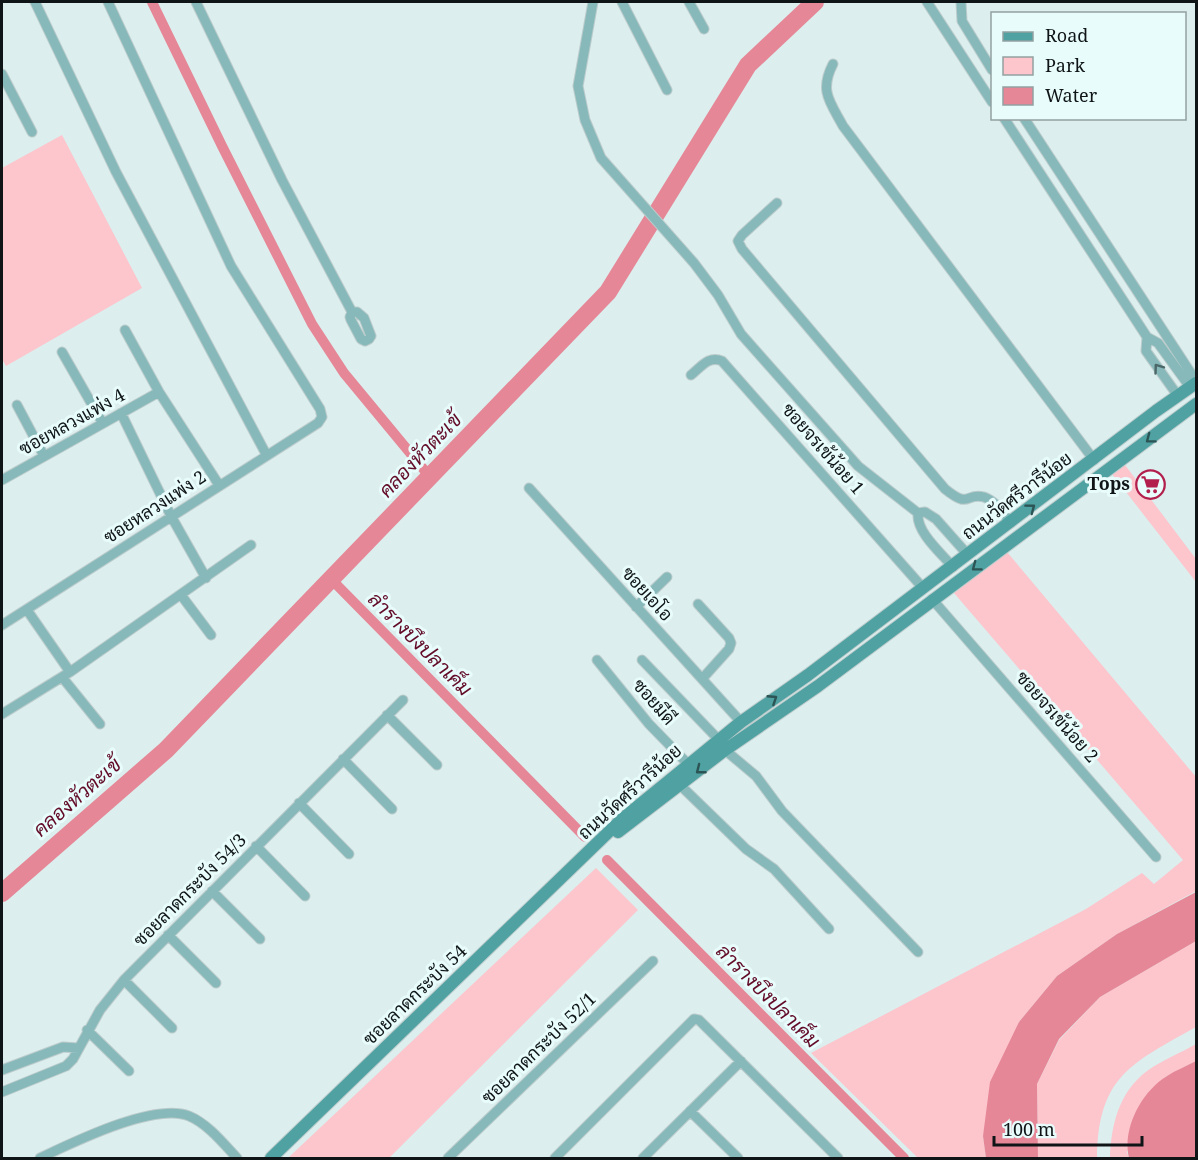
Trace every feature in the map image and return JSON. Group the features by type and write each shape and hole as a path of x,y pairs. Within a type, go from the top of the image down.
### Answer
{"main road":[{"name":"ถนนวัดศรีวารีน้อย","path":"584,858 621,820 718,739 953,567 1178,396 1195,387"},
{"path":"1178,396 1192,407"},
{"name":"ถนนวัดศรีวารีน้อย","path":"584,858 725,750 803,697 1192,407"},
{"path":"923,588 932,599"},
{"name":"ซอยลาดกระบัง 54","path":"271,1158 584,858"}],"street":[{"path":"35,2 116,172 266,454"},
{"name":"ซอยหลวงแพ่ง 2","path":"2,625 266,454 318,423 322,417 322,413 231,266 108,2"},
{"path":"196,2 282,180 352,312"},
{"path":"593,2 578,86 585,120 601,158 694,263 718,295 741,334 858,466 918,513 925,512 936,519 968,555"},
{"path":"622,2 667,90"},
{"path":"689,2 704,29"},
{"path":"927,2 991,99"},
{"path":"961,2 962,21 991,67"},
{"path":"833,64 825,85 829,100 843,126 1094,460"},
{"path":"2,74 32,132"},
{"path":"1005,120 1147,337 1158,343 1195,387"},
{"path":"1025,120 1195,387"},
{"path":"777,203 741,235 738,241 742,249 945,489 960,500 966,501 981,496 990,500 1011,523"},
{"path":"125,330 159,392 219,485"},
{"path":"1147,337 1146,351 1178,396"},
{"path":"62,352 102,422"},
{"name":"ซอยจรเข้น้อย 1","path":"691,375 708,361 714,359 722,361 923,588"},
{"name":"ซอยหลวงแพ่ง 4","path":"2,480 159,392"},
{"path":"17,405 44,456"},
{"path":"121,413 171,516 206,578"},
{"name":"ซอยเอโอ","path":"529,488 741,722"},
{"path":"918,513 917,521 953,567"},
{"path":"2,714 66,674 251,545"},
{"path":"636,607 667,578"},
{"path":"181,595 211,635"},
{"name":"ซอยจรเข้น้อย 2","path":"932,599 1156,857"},
{"path":"698,604 731,643 729,649 702,679"},
{"path":"27,610 100,724"},
{"name":"ซอยมีดี","path":"597,660 649,724 688,764"},
{"path":"642,660 718,739"},
{"name":"ซอยลาดกระบัง 54/3","path":"2,1092 61,1069 73,1059 87,1030 124,980 403,700"},
{"path":"387,716 437,765"},
{"path":"725,750 756,776 782,811 918,952"},
{"path":"343,759 392,809"},
{"path":"680,785 746,849 774,869 829,928"},
{"path":"299,803 349,854"},
{"path":"256,846 305,896"},
{"path":"212,891 260,939"},
{"path":"168,934 216,982"},
{"name":"ซอยลาดกระบัง 52/1","path":"448,1158 653,961"},
{"path":"124,980 172,1028"},
{"path":"555,1158 692,1020 699,1020 838,1158"},
{"path":"87,1030 129,1071"},
{"path":"2,1070 63,1047 79,1048"},
{"path":"643,1158 741,1061"},
{"path":"690,1111 738,1158"},
{"path":"40,1158 95,1132 128,1121 178,1113 188,1115 200,1122 237,1158"}],"green space":[{"path":"62,135 142,288 6,366 2,359 2,168"},
{"path":"1125,465 1196,559 1196,582 1112,474"},
{"path":"1007,552 1196,777 1196,891 1117,934 1057,976 1019,1022 983,1136 986,1158 918,1158 811,1053 1086,909 1142,873 1154,884 1183,860 954,593"},
{"path":"596,868 638,910 389,1158 288,1158"},
{"path":"1196,941 1196,1027 1154,1051 1123,1075 1112,1090 1104,1108 1099,1130 1097,1158 1038,1158 1037,1084 1059,1040 1100,997"},
{"path":"1196,1044 1196,1061 1165,1077 1127,1152 1129,1158 1110,1158 1112,1133 1118,1110 1137,1079 1153,1067"}],"water":[{"path":"1196,892 1196,941 1100,997 1059,1039 1037,1084 1038,1158 986,1158 983,1136 990,1082 1019,1022 1057,976 1117,934"},
{"path":"1196,1061 1196,1158 1129,1158 1128,1135 1142,1101 1149,1091 1170,1074"}],"waterway":[{"path":"152,2 312,324 344,373 430,477"},
{"name":"คลองหัวตะเข้","path":"2,893 166,750 608,292 748,65 815,2"},
{"name":"ลำรางบึงปลาเค็ม","path":"331,579 585,837"},
{"name":"ลำรางบึงปลาเค็ม","path":"607,860 904,1158"}],"place":[{"name":"Tops","path":"1151,484"}]}
